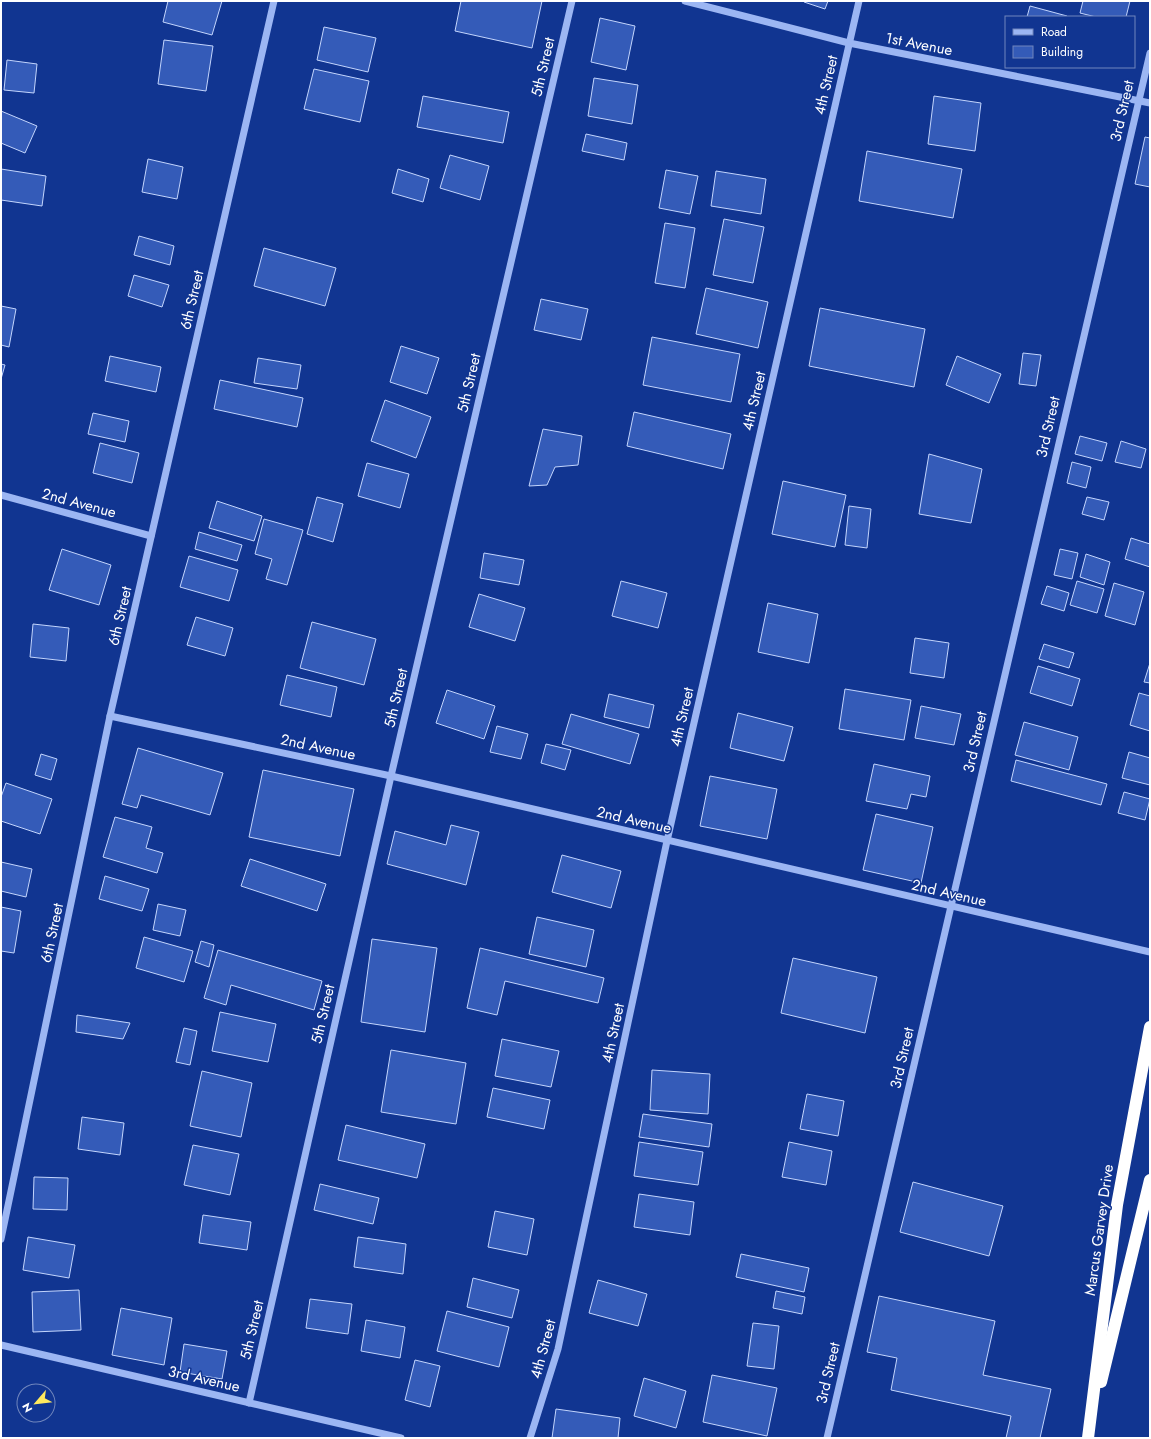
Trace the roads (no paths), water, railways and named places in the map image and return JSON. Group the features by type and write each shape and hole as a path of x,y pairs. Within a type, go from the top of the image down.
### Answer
{"highway":[{"name":"Marcus Garvey Drive","path":"1088,1438 1117,1204 1150,1027"},
{"path":"1088,1438 1150,1180"}],"street":[{"name":"6th Street","path":"1,1239 110,716 274,1"},
{"name":"5th Street","path":"249,1403 391,776 572,1"},
{"name":"1st Avenue","path":"685,1 849,43 1150,103"},
{"name":"4th Street","path":"530,1438 558,1349 667,841 859,1"},
{"name":"3rd Street","path":"827,1438 1150,53"},
{"name":"2nd Avenue","path":"1,495 151,536"},
{"name":"2nd Avenue","path":"110,716 391,776 1150,952"},
{"name":"3rd Avenue","path":"1,1345 401,1438"}]}
